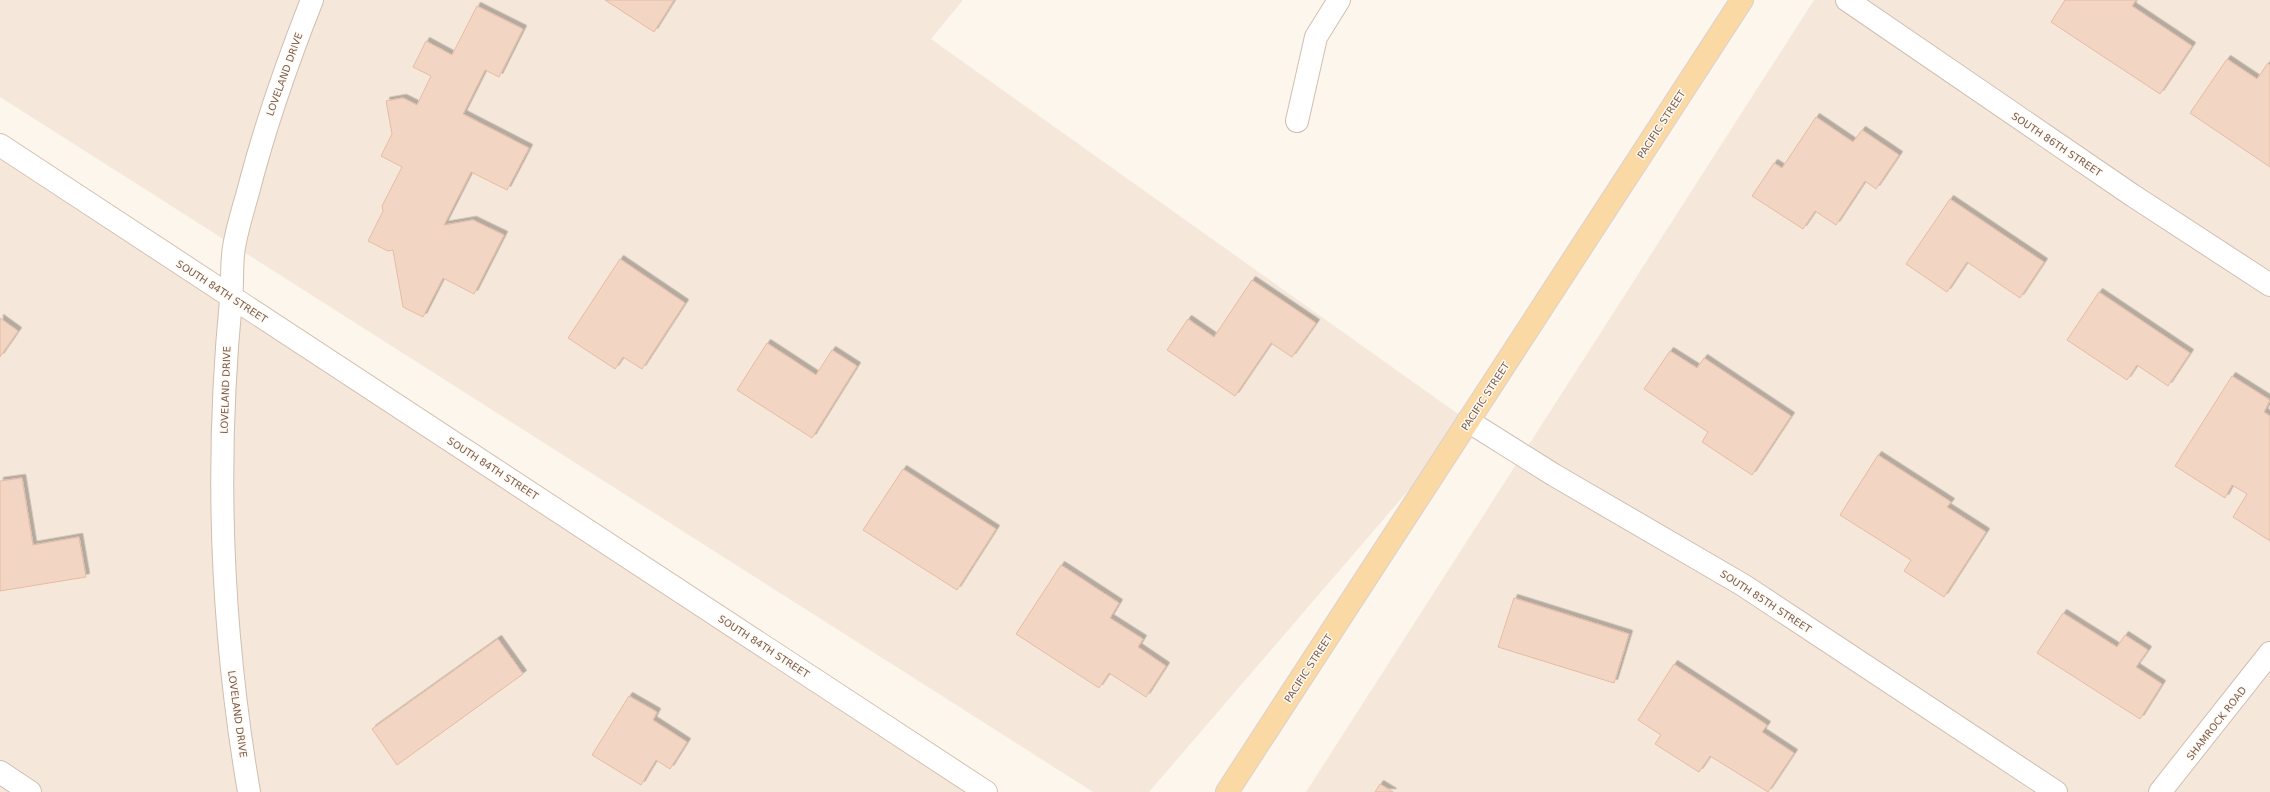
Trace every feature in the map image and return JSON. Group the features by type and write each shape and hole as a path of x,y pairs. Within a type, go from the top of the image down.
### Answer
{"main road":[{"name":"PACIFIC STREET","path":"1227,792 1742,0"}],"street":[{"name":"LOVELAND DRIVE","path":"249,792 237,720 226,617 222,462 226,346 234,247 260,142 282,74 312,0"},
{"path":"1297,121 1316,38 1338,0"},
{"name":"SOUTH 86TH STREET","path":"1847,0 2132,195 2270,285"},
{"name":"SOUTH 84TH STREET","path":"0,144 986,792"},
{"name":"SOUTH 85TH STREET","path":"1468,421 1554,475 1742,585 2056,792"},
{"name":"SHAMROCK ROAD","path":"2160,792 2270,652"},
{"path":"0,772 30,792"}],"shaded area":[{"path":"0,0 963,0 931,39 1468,421 1149,792 1093,792 0,97"},
{"path":"1814,0 2270,0 2270,792 1306,792"},
{"path":"0,147 985,792 0,792"}],"building":[{"path":"605,0 674,0 654,32"},
{"path":"2065,0 2136,0 2132,6 2192,46 2160,94 2051,22"},
{"path":"477,6 523,29 499,77 485,70 463,114 529,148 507,190 471,172 444,225 473,220 504,235 474,294 443,278 423,317 403,307 393,250 388,251 368,241 383,211 382,206 402,167 381,156 392,134 386,101 403,98 417,105 431,76 413,67 426,41 452,55"},
{"path":"2227,59 2257,79 2268,63 2270,65 2270,167 2190,113"},
{"path":"1816,117 1853,142 1862,130 1899,155 1876,189 1865,181 1836,225 1815,211 1803,229 1752,196 1774,163 1782,168"},
{"path":"1950,199 2044,262 2020,298 1967,262 1947,292 1906,264"},
{"path":"620,259 685,303 642,369 623,357 615,369 568,338"},
{"path":"1252,280 1316,323 1292,357 1271,343 1235,396 1167,350 1188,319 1214,337"},
{"path":"2099,292 2190,353 2168,386 2137,365 2127,380 2067,340"},
{"path":"0,318 18,331 0,357"},
{"path":"767,343 816,375 832,350 857,366 812,438 737,390"},
{"path":"1670,351 1697,368 1704,358 1791,416 1752,475 1702,442 1708,432 1644,389"},
{"path":"2232,376 2270,400 2264,412 2270,416 2270,541 2233,517 2247,494 2232,485 2225,498 2175,466"},
{"path":"1878,455 1951,502 1947,507 1986,532 1944,597 1904,571 1911,560 1840,515"},
{"path":"903,469 996,529 957,590 863,530"},
{"path":"22,478 33,545 79,537 86,577 0,591 0,481"},
{"path":"1061,565 1119,603 1110,618 1143,639 1138,647 1166,666 1146,697 1109,673 1099,688 1016,634"},
{"path":"1514,598 1629,634 1614,683 1498,647"},
{"path":"2063,613 2117,647 2125,635 2148,650 2136,667 2162,684 2140,719 2037,653"},
{"path":"498,639 523,674 397,765 372,729"},
{"path":"1674,664 1767,725 1762,732 1794,753 1768,792 1710,756 1699,772 1655,744 1661,735 1638,720"},
{"path":"629,696 657,712 653,720 687,742 670,769 656,760 641,785 592,755"},
{"path":"1380,784 1393,792 1375,792"}]}
